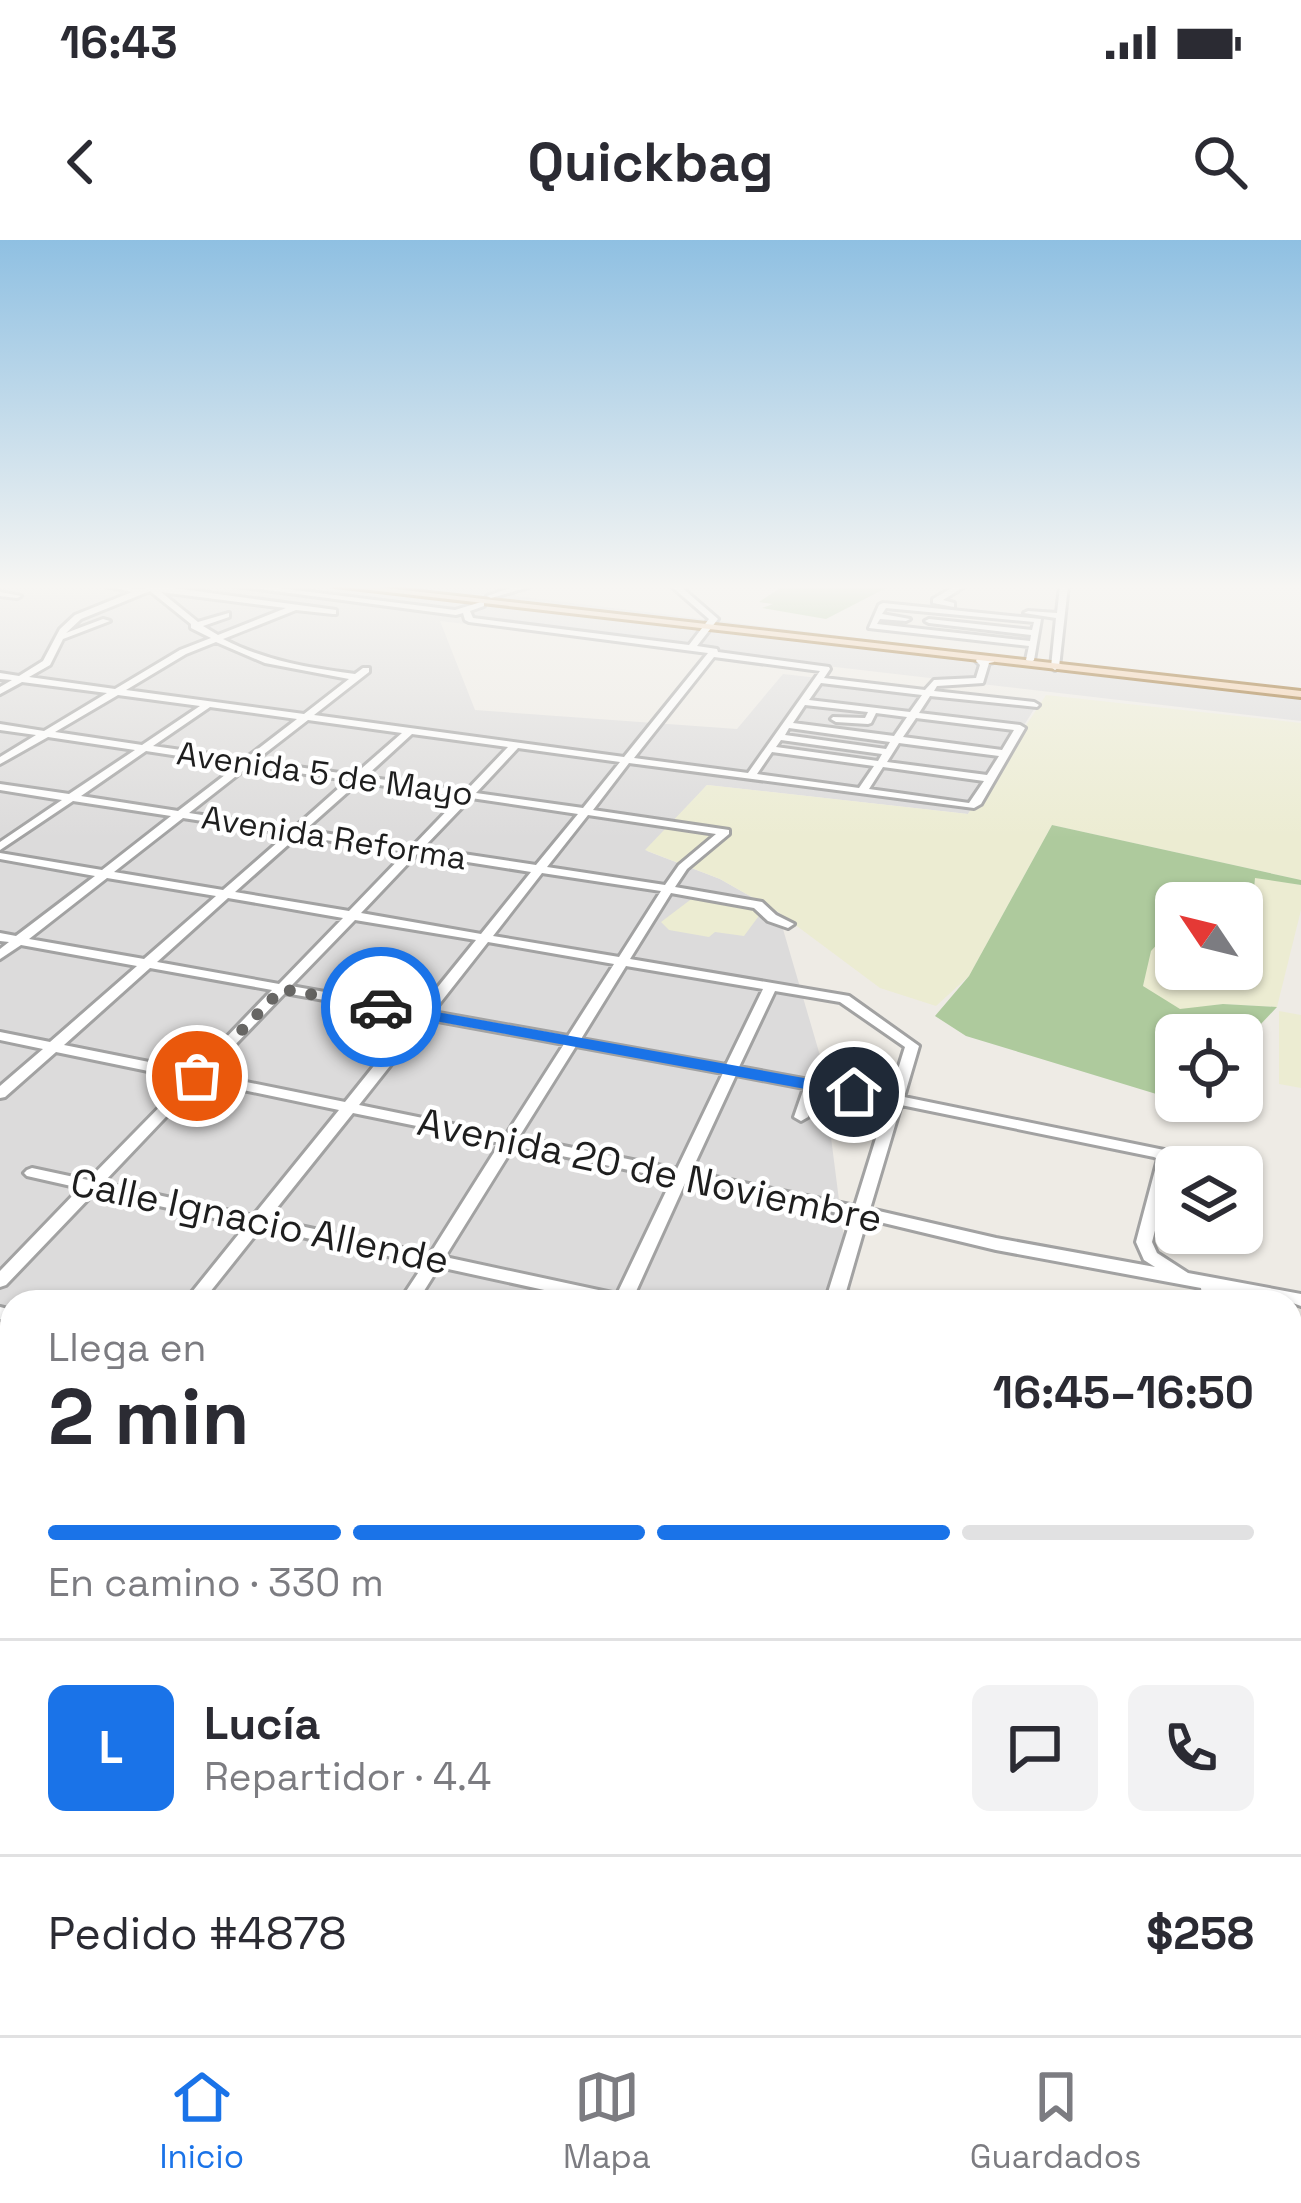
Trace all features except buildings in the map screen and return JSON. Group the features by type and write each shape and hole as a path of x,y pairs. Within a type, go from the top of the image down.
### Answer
{"main road":[{"path":"1105,670 1301,693"}],"street":[{"path":"0,691 36,670"},
{"path":"0,761 153,670"},
{"path":"0,955 362,674 309,670"},
{"path":"204,1290 699,670"},
{"path":"750,777 826,670"},
{"path":"862,792 926,693 940,680 981,680 984,670"},
{"path":"0,676 970,806 976,804 1020,728 805,702"},
{"path":"820,680 1034,705"},
{"path":"0,852 208,704"},
{"path":"836,719 868,721 873,711"},
{"path":"788,725 1006,754"},
{"name":"Avenida 5 de Mayo","path":"0,727 725,832 683,867 668,889"},
{"path":"0,1094 409,732"},
{"path":"779,737 887,752"},
{"path":"0,1281 516,746"},
{"path":"770,749 991,779"},
{"name":"Avenida Reforma","path":"0,787 668,889 758,905 788,924"},
{"path":"0,852 844,999 912,1046 837,1290"},
{"path":"416,1290 668,889"},
{"path":"0,937 812,1084 1159,1153 1166,1158 1144,1242 1150,1256 1184,1279"},
{"path":"630,1290 771,985"},
{"name":"Avenida 20 de Noviembre","path":"0,1036 1184,1279 1207,1290"},
{"path":"801,1118 812,1084"},
{"name":"Calle Ignacio Allende","path":"32,1173 574,1290"}],"shaded area":[{"path":"0,670 459,670 475,710 737,729 783,674 1038,703 968,814 707,785 647,851 720,879 778,912 821,1059 850,1290 0,1290"},
{"path":"860,670 1119,670 1301,692 1301,721"}],"green space":[{"path":"1046,695 1301,723 1301,880 1052,825 969,976 936,1006 880,988 778,912 720,879 645,850 707,785 968,814"},
{"path":"1052,825 1301,880 1301,885 1255,878 1255,882 1155,882 1155,947 1143,986 1180,1009 1223,1004 1277,1007 1263,1022 1263,1014 1155,1014 1155,1094 966,1036 935,1016 969,976"},
{"path":"1255,877 1301,885 1301,910 1277,1007 1223,1004 1180,1010 1143,986 1155,946 1155,990 1263,990 1263,882 1255,882"},
{"path":"694,897 764,909 744,936 715,932 709,937 669,930 661,922"},
{"path":"1279,1011 1301,1015 1301,1088 1279,1084"}],"way so far":[{"path":"197,1076 282,989 381,1007"}],"route":[{"path":"381,1007 854,1092"}]}
